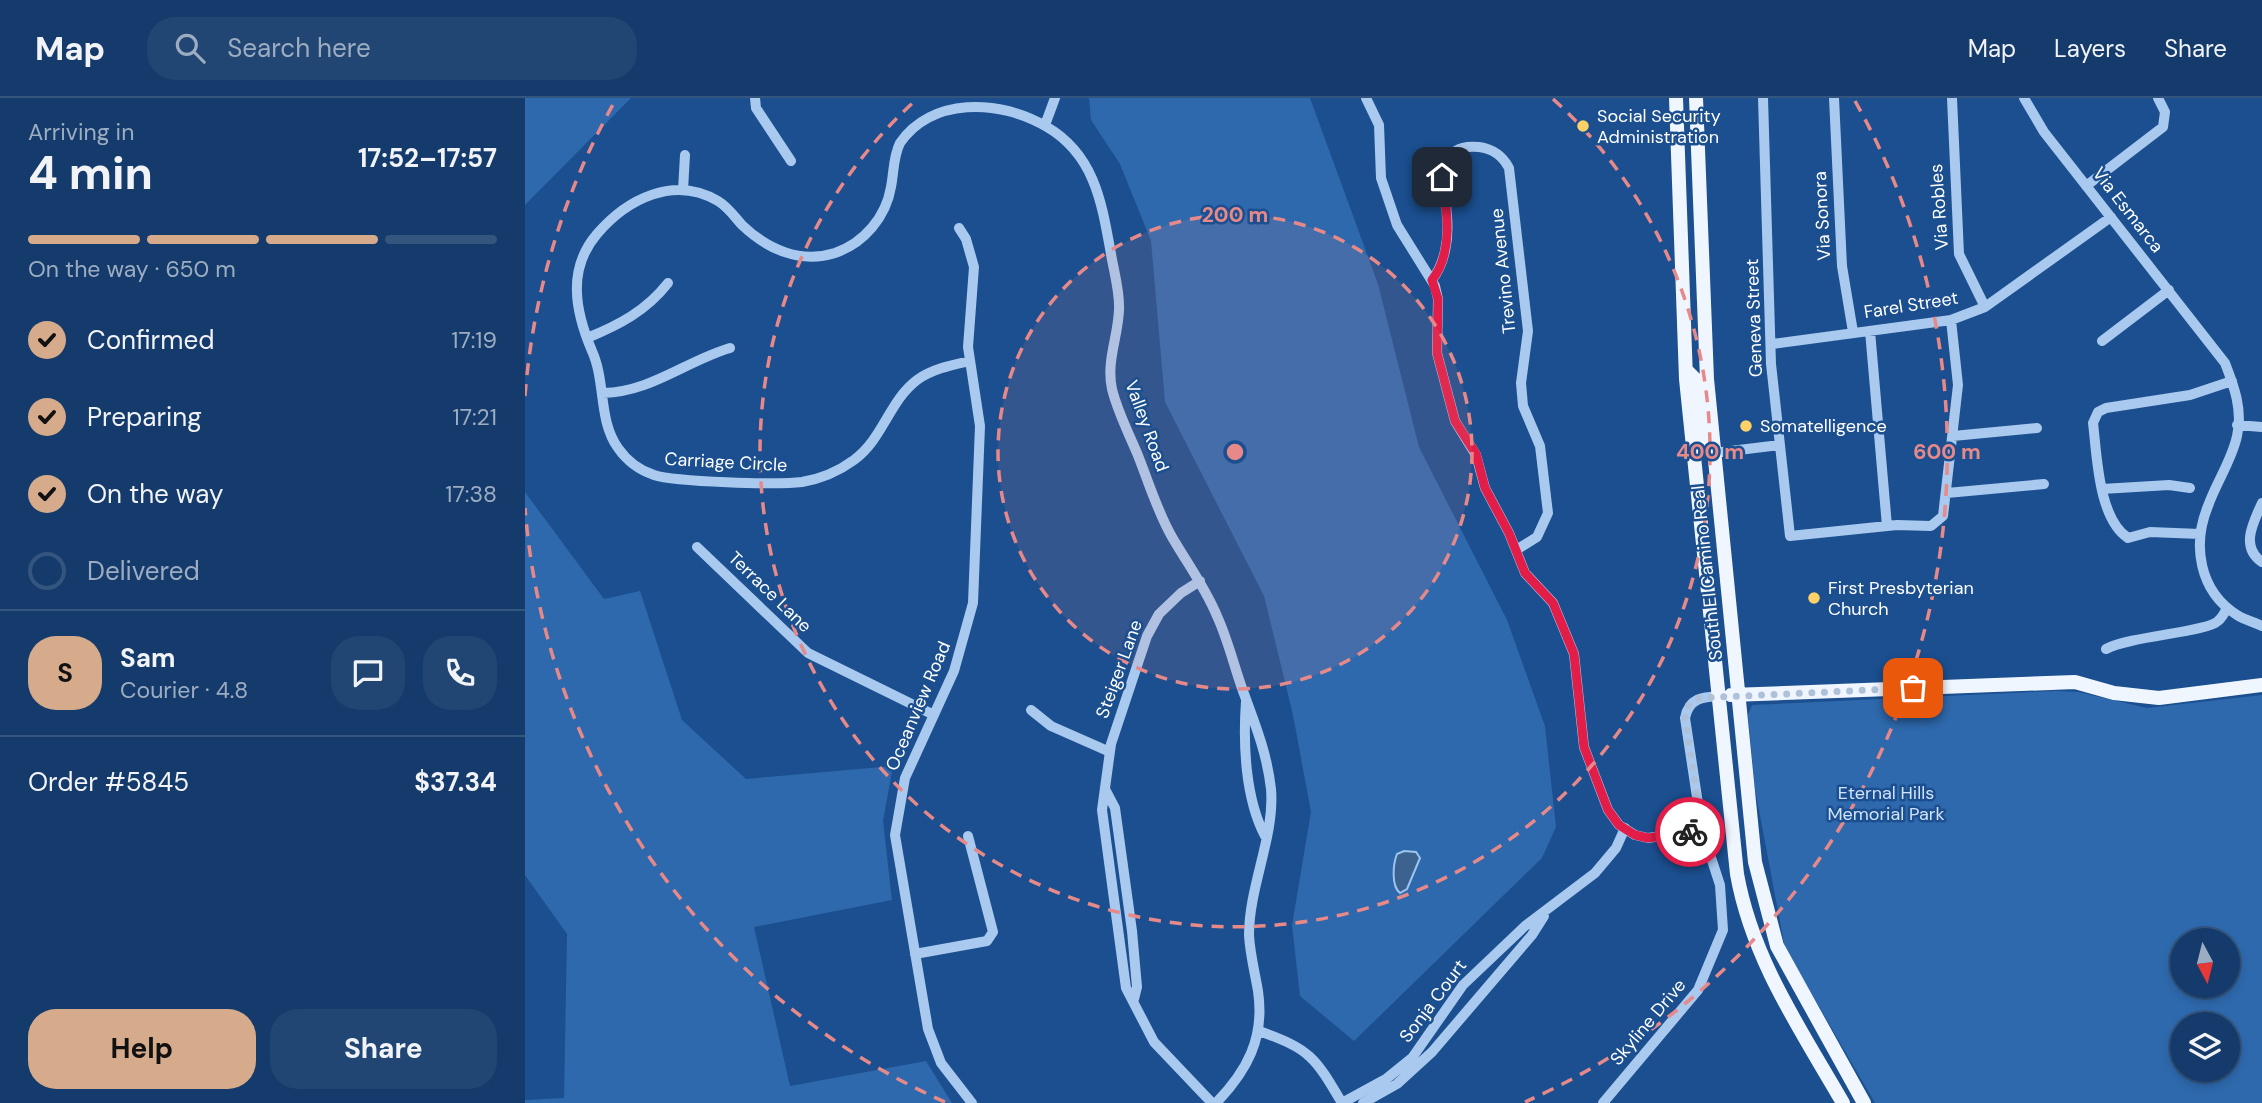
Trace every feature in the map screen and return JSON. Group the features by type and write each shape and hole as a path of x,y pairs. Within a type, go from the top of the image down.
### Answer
{"main road":[{"name":"South El Camino Real","path":"1676,98 1686,370 1736,861 1750,928 1773,981 1843,1103"},
{"name":"South El Camino Real","path":"1696,98 1705,354 1755,862 1770,923 1789,971 1864,1103"},
{"path":"1686,370 1696,380 1704,446 1714,453"},
{"path":"1720,696 2075,682 2115,693 2159,698 2262,685"}],"street":[{"path":"755,98 756,108 790,161"},
{"path":"1045,125 1055,98"},
{"path":"1366,98 1379,125 1381,178 1397,225 1432,280 1438,299 1437,353 1455,421 1476,454 1485,488 1525,573 1553,603 1574,654 1587,758 1608,810 1625,828 1635,835 1648,838 1702,830"},
{"name":"Geneva Street","path":"1763,98 1771,364 1790,536 1887,526"},
{"name":"Via Sonora","path":"1834,98 1842,266 1853,332"},
{"name":"Via Robles","path":"1952,98 1958,254 1985,307"},
{"name":"Via Esmarca","path":"2024,98 2044,132 2225,363 2232,381"},
{"path":"2086,186 2163,127 2165,112 2158,98"},
{"name":"Carriage Circle","path":"970,361 939,369 918,379 902,394 881,432 854,460 830,474 794,483 656,476 634,465 614,442 605,422 599,365 579,318 575,293 581,261 589,243 607,223 635,201 669,190 683,190 714,199 770,248 810,257 832,254 853,244 870,230 882,214 891,191 898,145 912,123 930,109 952,100 990,101 1045,125"},
{"name":"Valley Road","path":"1045,125 1064,138 1079,154 1090,170 1100,195 1119,309 1109,368 1113,393 1169,532 1200,581 1219,619 1262,740 1271,794 1253,892 1249,938 1260,1002 1259,1031 1245,1070 1214,1103"},
{"name":"Trevino Avenue","path":"1432,280 1443,267 1448,219 1442,177 1445,166 1459,150 1475,146 1491,149 1509,168 1528,331 1521,383 1523,406 1540,446 1548,513 1537,537 1516,550"},
{"path":"683,190 685,155"},
{"name":"Farel Street","path":"1772,344 1951,320 1985,307 2111,218"},
{"name":"Oceanview Road","path":"959,228 966,239 974,267 968,320 970,361 979,426 973,603 954,671 905,778 895,835 928,1029 941,1063 972,1103"},
{"path":"587,338 622,323 655,299 668,283"},
{"path":"2102,341 2169,290"},
{"path":"1870,331 1887,526 1936,524 1943,516 1946,498 1958,385 1951,320"},
{"path":"603,393 645,387 708,355 730,348"},
{"path":"2200,534 2150,532 2128,538 2120,533 2102,489 2093,423 2098,412 2106,408 2190,395 2232,381 2237,402 2237,436 2207,508 2200,534 2204,574 2214,593 2227,608 2262,626"},
{"path":"2237,425 2262,427"},
{"path":"1953,436 2037,428"},
{"path":"1714,453 1780,445"},
{"path":"1946,498 2044,484"},
{"path":"2102,489 2169,485 2190,488"},
{"path":"2262,503 2249,531 2251,550 2262,562"},
{"name":"Terrace Lane","path":"697,547 808,653 934,715"},
{"name":"Steiger Lane","path":"1200,581 1181,593 1159,614 1147,636 1109,752 1102,810 1126,988 1134,999 1140,1020 1154,1042 1214,1103"},
{"path":"2106,649 2117,643 2210,626 2218,621 2227,608"},
{"name":"Skyline Drive","path":"1603,1103 1698,990 1723,930 1720,885 1702,830 1685,718 1687,707 1699,698 1720,696"},
{"name":"Valley Road","path":"1246,699 1251,787 1257,820 1265,836"},
{"path":"1031,710 1051,726 1109,752"},
{"name":"Sonja Court","path":"1342,1103 1386,1079 1412,1058 1463,985 1525,926 1547,912 1595,873 1616,848 1625,828"},
{"path":"915,954 987,941 993,932 968,836"},
{"name":"Sonja Court","path":"1363,1103 1397,1084 1432,1052 1532,935 1547,912"},
{"path":"1259,1031 1292,1042 1311,1055 1342,1103"}],"green space":[{"path":"525,98 631,98 525,205"},
{"path":"1089,98 1310,98 1378,284 1419,447 1507,620 1545,726 1556,827 1542,858 1354,1041 1300,996 1292,925 1311,812 1293,715 1264,596 1165,402 1151,241 1120,164 1091,120"},
{"path":"525,492 604,599 640,591 682,720 746,779 893,766 883,821 892,900 754,927 790,1086 926,1061 952,1103 525,1103 525,1100 564,1098 567,934 525,875"},
{"name":"Eternal Hills Memorial Park","path":"2056,691 2078,692 2147,708 2262,695 2262,1103 1875,1103 1785,948 1755,789 1748,715 1752,705"}],"shaded area":[{"path":"1404,851 1416,852 1420,858 1407,889 1400,893 1395,885 1394,869 1397,854"}],"way so far":[{"path":"1690,832 1702,830 1685,718 1687,707 1699,698 1738,694 1913,688"}],"place":[{"name":"Social Security Administration","path":"1583,126"},
{"name":"Somatelligence","path":"1746,426"},
{"name":"First Presbyterian Church","path":"1814,598"}],"route":[{"path":"1442,177 1448,219 1443,267 1432,280 1438,299 1437,353 1455,421 1476,454 1485,488 1509,533 1525,573 1553,603 1574,654 1584,747 1608,810 1619,825 1635,835 1648,838 1690,832"}]}
